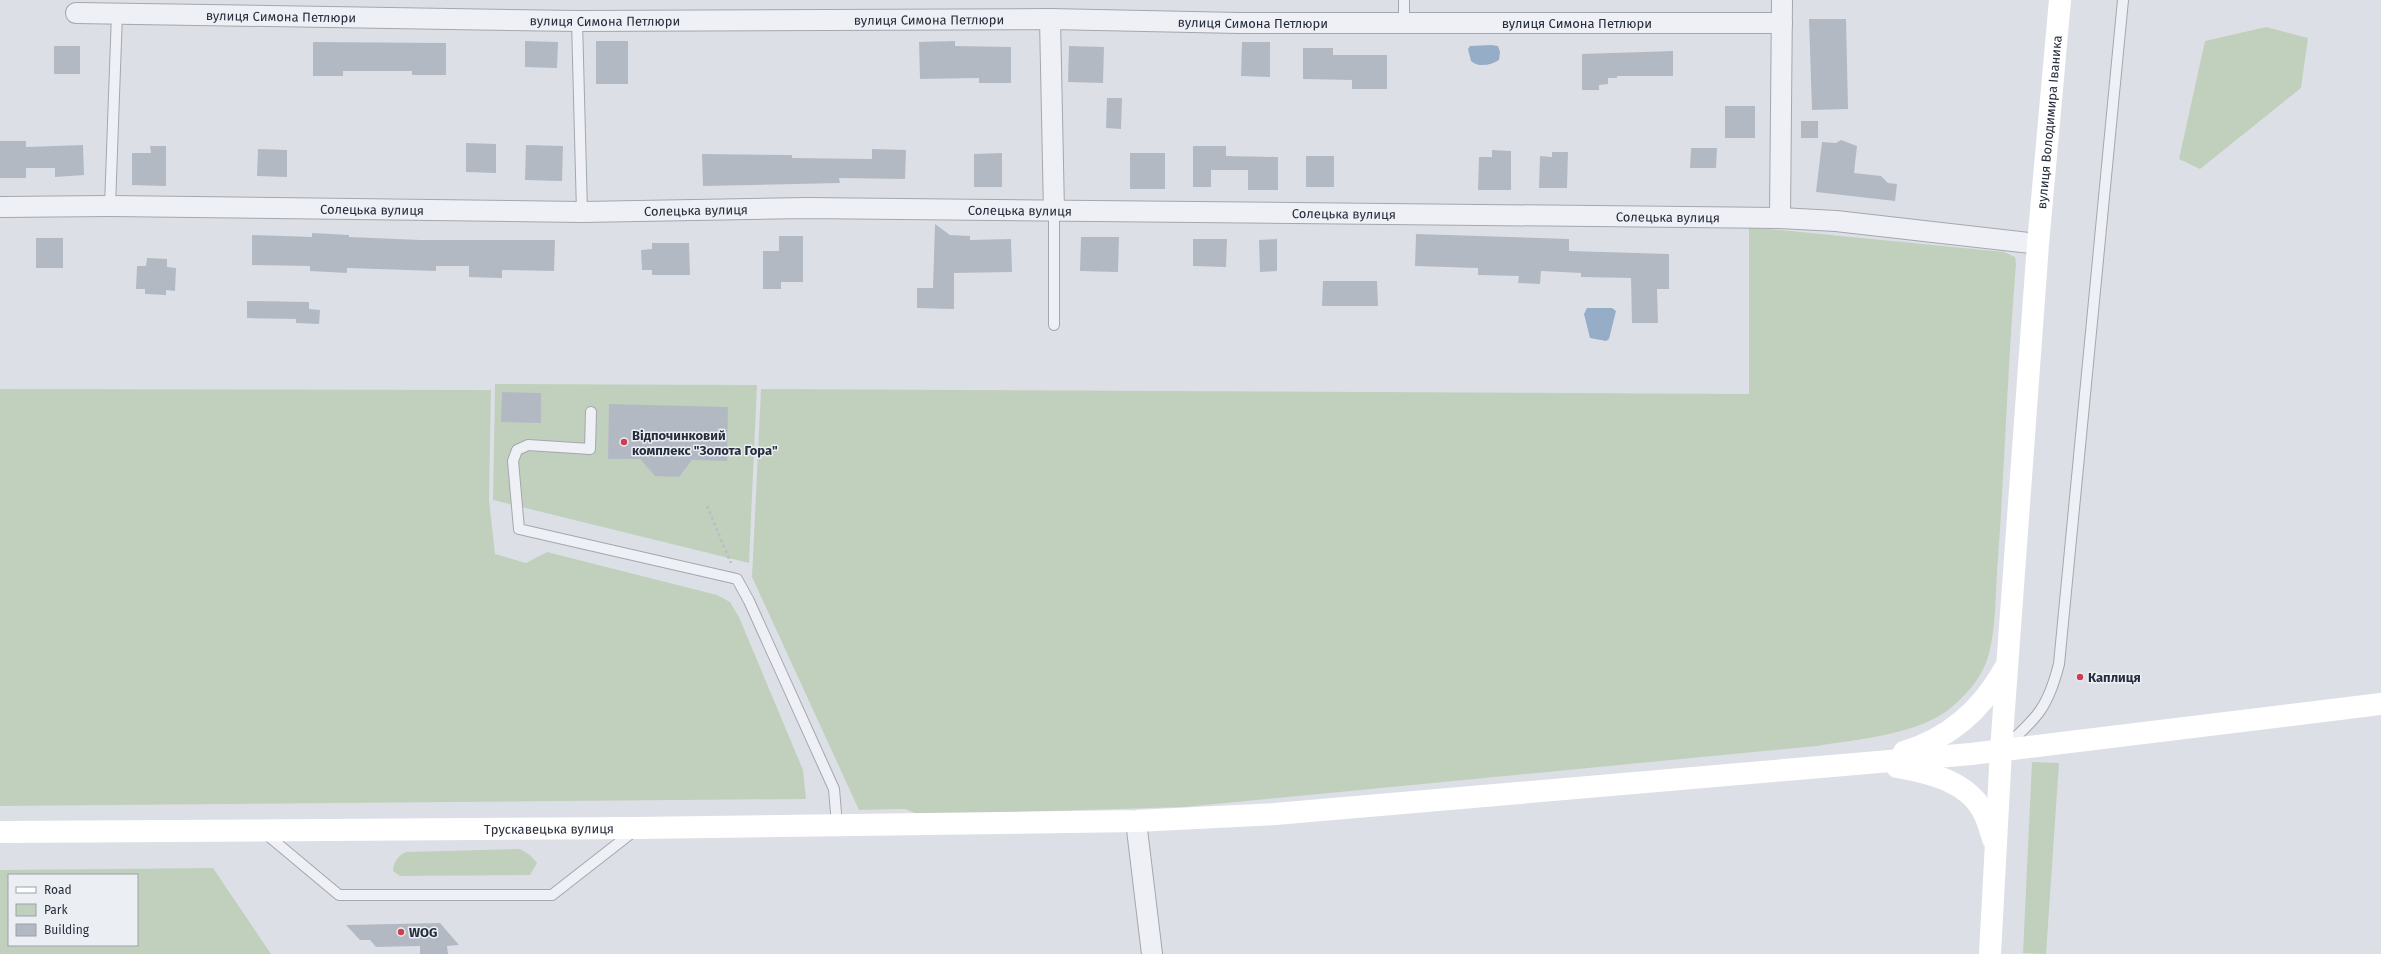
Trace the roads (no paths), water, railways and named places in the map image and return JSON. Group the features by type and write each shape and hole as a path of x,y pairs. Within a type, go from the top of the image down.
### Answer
{"main road":[{"name":"вулиця Володимира Іваника","path":"1990,954 2007,665 2038,244 2060,0"},
{"path":"1872,762 1925,746 1963,722 1987,698 2007,665"},
{"path":"1872,762 2001,750 2381,704"},
{"path":"1872,762 1927,773 1956,785 1970,795 1981,807 1996,849"},
{"name":"Трускавецька вулиця","path":"0,832 637,828 1136,821 1291,812 1872,762"}],"street":[{"path":"1780,218 1782,0"},
{"name":"вулиця Симона Петлюри","path":"76,13 577,21 1050,19 1239,23 1404,21 1782,23"},
{"path":"1050,19 1054,212"},
{"name":"Солецька вулиця","path":"0,207 110,206 582,212 807,208 1054,212 1780,218 1836,220 1984,236 2038,244"},
{"path":"1136,821 1152,954"}],"lane":[{"path":"1404,0 1404,21"},
{"path":"2001,750 2035,720 2052,691 2059,664 2123,0"},
{"path":"110,206 117,13"},
{"path":"577,21 582,212"},
{"path":"1054,212 1054,325"},
{"path":"591,412 590,448 528,445 517,450 513,461 519,530 738,579 750,601 834,789 837,825"},
{"path":"262,830 339,895 552,895 637,828"}],"water":[{"path":"1470,46 1498,46 1500,52 1499,60 1485,65 1471,61 1468,49"},
{"path":"1587,308 1612,308 1616,311 1609,339 1606,341 1590,338 1584,314"}],"place":[{"name":"Відпочинковий комплекс \"Золота Гора\"","path":"624,442"},
{"name":"Каплиця","path":"2080,677"},
{"name":"WOG","path":"401,932"}]}
